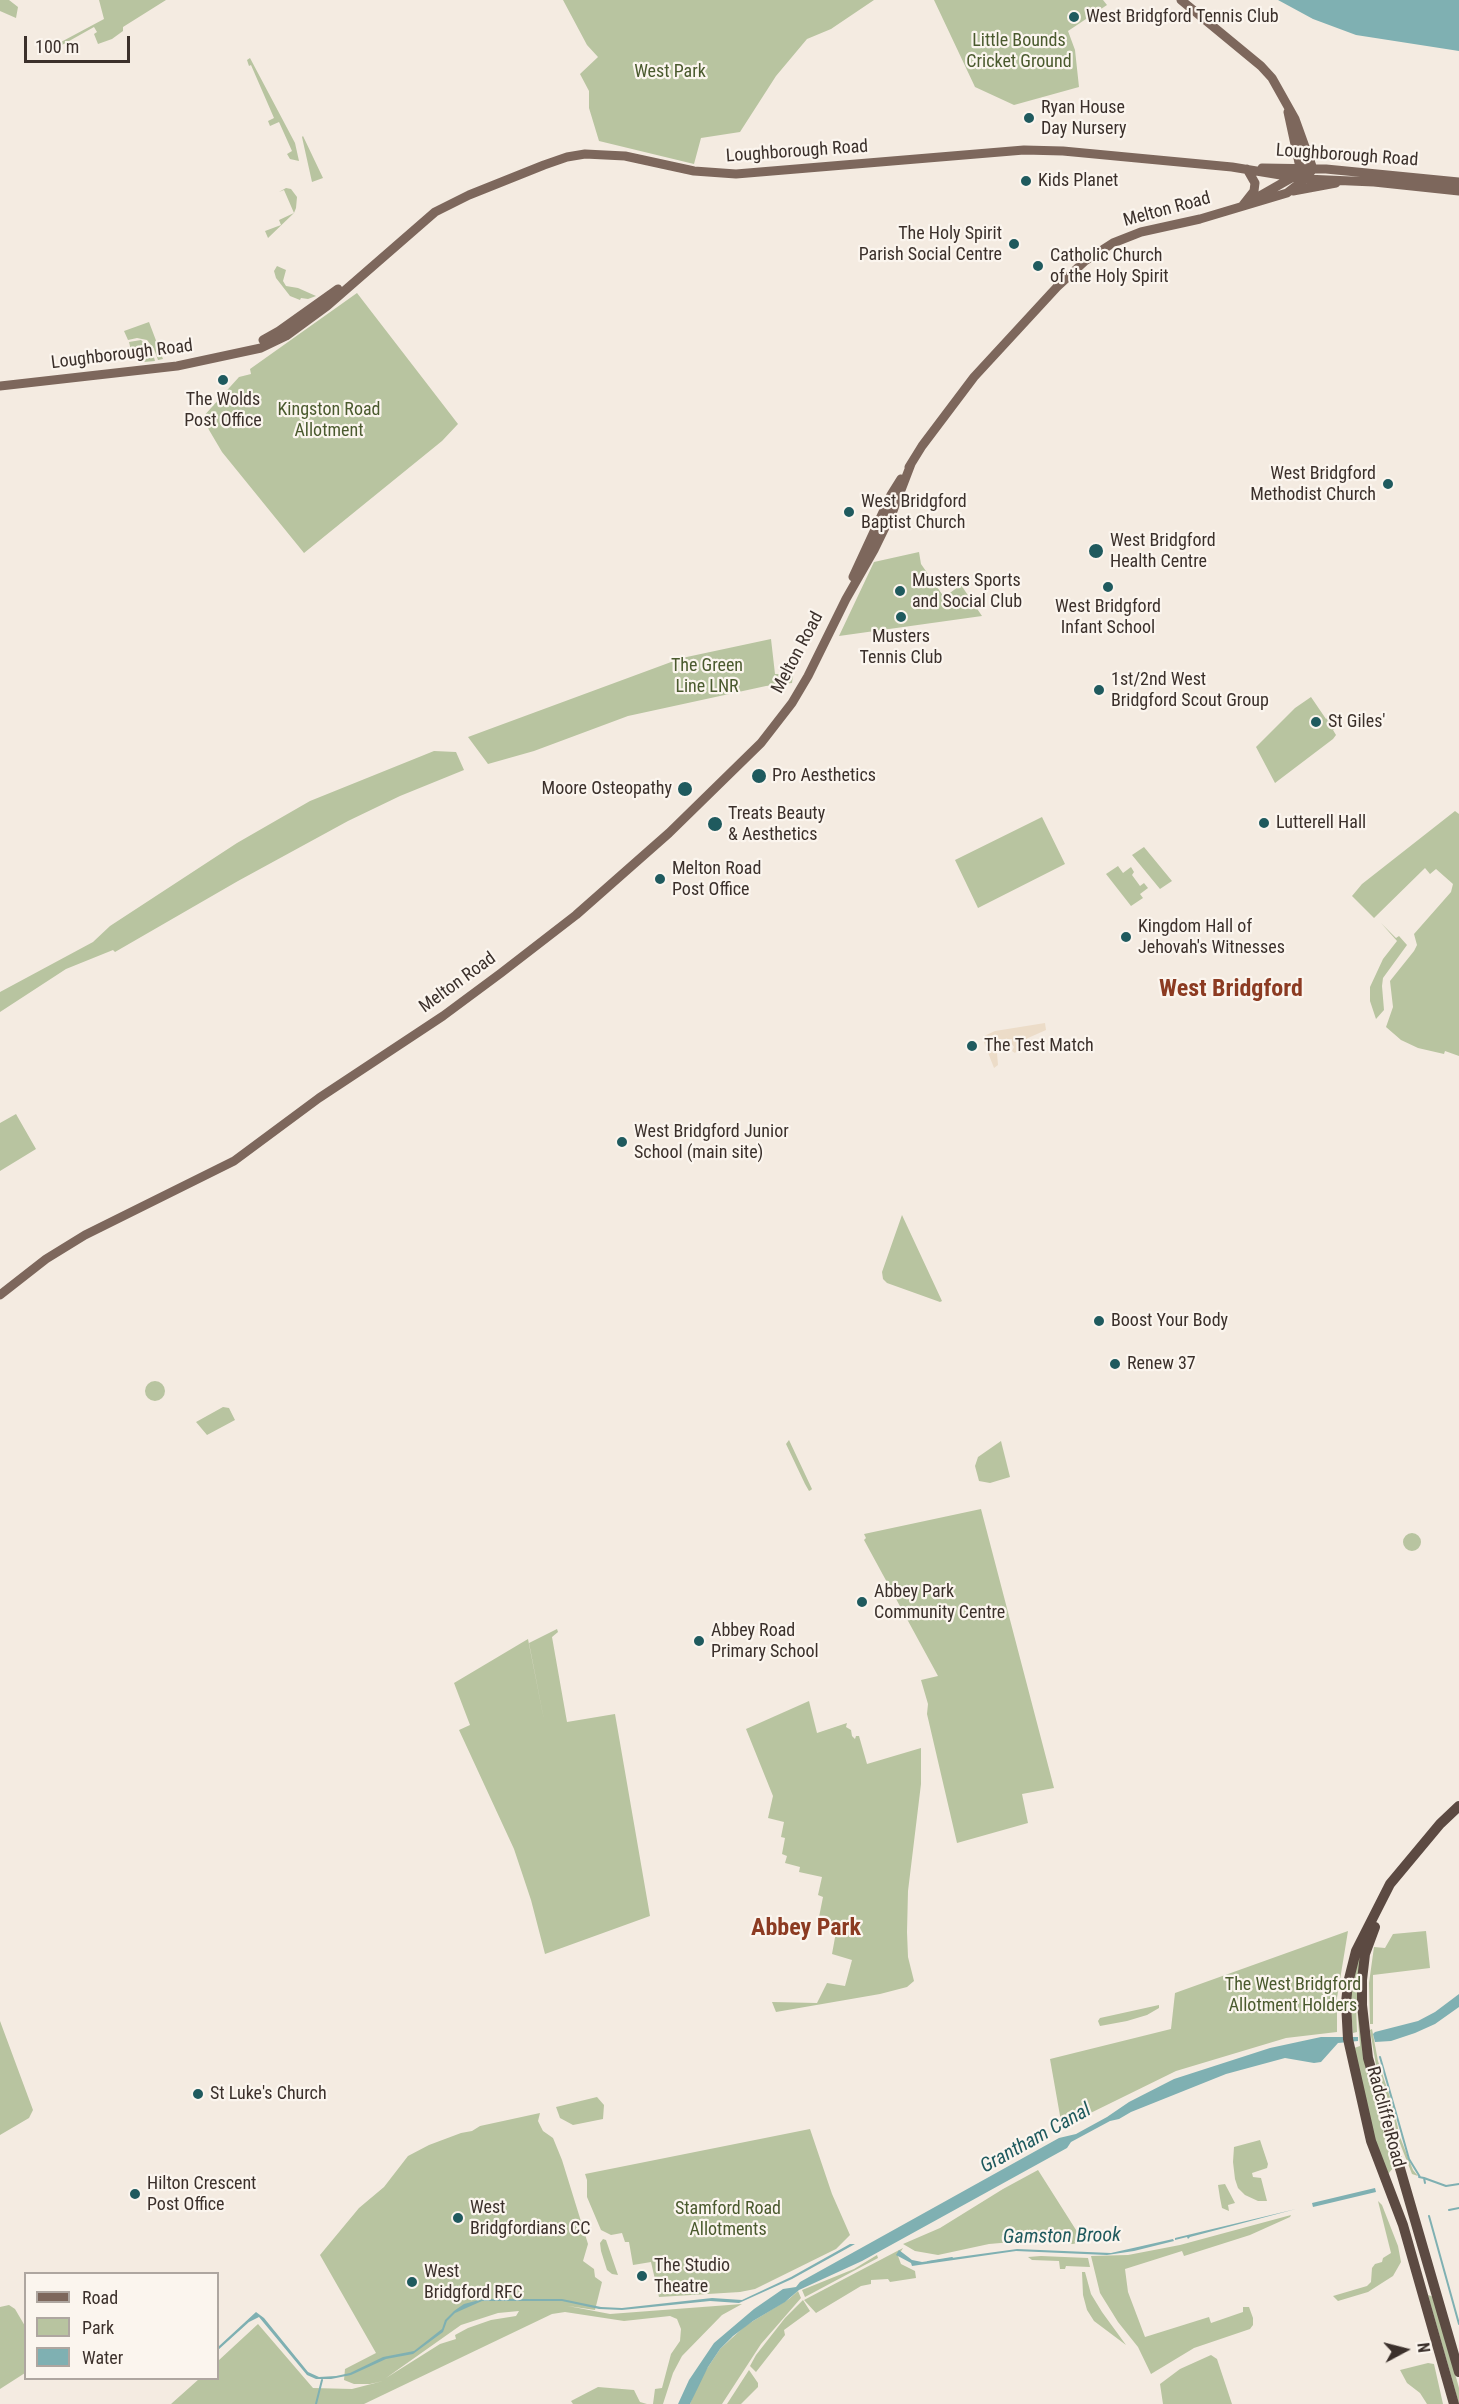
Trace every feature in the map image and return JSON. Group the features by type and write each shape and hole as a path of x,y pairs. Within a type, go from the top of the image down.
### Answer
{"highway":[{"name":"Radcliffe Road","path":"1454,2404 1403,2225 1371,2141 1353,2064 1346,2023 1346,2003 1352,1965 1375,1910 1389,1884 1459,1806"},
{"name":"Radcliffe Road","path":"1419,1848 1371,1934 1363,1966 1362,2005 1368,2058 1459,2372"}],"main road":[{"path":"1180,0 1262,66 1277,84 1294,119 1312,169"},
{"path":"1288,110 1300,168 1305,179"},
{"name":"Loughborough Road","path":"0,386 177,366 246,351 303,315 435,212 544,165 585,154 626,156 720,174 805,170 1040,150 1232,166 1300,168 1459,182"},
{"name":"Loughborough Road","path":"1232,166 1305,179 1383,182 1459,191"},
{"name":"Melton Road","path":"1243,205 1293,177 1300,168"},
{"name":"Loughborough Road","path":"1243,205 1254,191 1255,183 1253,176 1246,169"},
{"name":"Melton Road","path":"0,1294 46,1259 76,1240 234,1161 330,1090 463,1001 576,915 669,833 761,743 802,686 846,599 855,572 891,495 928,437 974,376 1056,287 1085,261 1127,237 1162,226 1218,214 1287,193 1305,179 1312,169"},
{"name":"Loughborough Road","path":"1287,193 1341,181"}],"green space":[{"path":"0,0 9,0 18,7 16,18 0,11"},
{"path":"99,0 166,0 123,27 123,31 112,39 98,44 94,27 62,45 61,42 104,19"},
{"name":"West Park","path":"563,0 874,0 831,29 807,39 776,76 740,132 701,138 694,164 599,141 589,108 589,91 580,74 598,57 587,45"},
{"name":"Little Bounds Cricket Ground","path":"934,0 1103,0 1107,5 1068,31 1075,50 1079,87 1014,105 975,87"},
{"path":"250,58 295,143 299,161 290,159 287,154 292,151 279,122 270,126 268,121 274,118 251,65 249,66 247,60"},
{"path":"302,137 323,178 312,182"},
{"path":"286,188 291,189 297,197 294,213 284,190 279,192"},
{"path":"294,213 268,238 265,231 281,225 279,220"},
{"path":"277,266 286,270 283,281 286,286 298,288 316,296 300,300 290,296 276,278 274,271"},
{"name":"Kingston Road Allotment","path":"357,293 458,424 442,441 304,553 222,452 202,418 239,377 251,374 250,369"},
{"path":"149,322 163,359 158,360 147,340 137,338 128,340 124,331"},
{"path":"141,340 152,350 155,361 144,362 132,355 129,342"},
{"name":"Musters Sports and Social Club","path":"919,552 921,564 944,597 961,585 982,616 839,636 874,562"},
{"name":"The Green Line LNR","path":"771,639 775,674 793,674 792,683 766,686 628,716 534,751 488,764 468,737 682,658"},
{"path":"1311,697 1326,719 1333,714 1341,725 1333,730 1336,735 1333,739 1275,783 1256,747 1295,708"},
{"path":"434,751 456,752 464,770 400,796 348,821 115,952 113,950 66,969 0,1012 0,992 93,942 110,926 237,843 310,801"},
{"path":"1455,811 1459,814 1459,1056 1445,1051 1444,1054 1418,1048 1401,1040 1386,1027 1393,1007 1390,981 1414,951 1417,945 1414,934 1451,892 1453,884 1436,869 1430,874 1425,868 1374,918 1352,896 1362,884"},
{"path":"1042,817 1065,864 978,908 955,860"},
{"path":"1144,847 1172,881 1160,889 1132,855"},
{"path":"1118,866 1123,873 1131,867 1134,872 1132,875 1140,886 1144,883 1148,888 1140,894 1143,898 1131,906 1106,874"},
{"path":"1381,923 1407,945 1383,978 1384,1010 1376,1019 1370,1001 1370,987 1383,959 1397,941"},
{"path":"16,1114 36,1149 0,1171 0,1123"},
{"path":"902,1215 942,1301 940,1302 887,1283 883,1279 882,1272"},
{"path":"155,1381 162,1384 165,1391 162,1398 155,1401 148,1398 145,1391 148,1384"},
{"path":"223,1407 229,1408 235,1420 207,1435 196,1422"},
{"path":"789,1440 812,1489 809,1491 786,1444"},
{"path":"1001,1441 1010,1477 990,1483 979,1481 975,1466 978,1457"},
{"path":"981,1509 1054,1788 1022,1794 1028,1823 957,1843 921,1680 938,1676 864,1540 866,1538 864,1534"},
{"path":"1412,1533 1418,1536 1421,1542 1418,1548 1412,1551 1406,1548 1403,1542 1406,1536"},
{"path":"557,1629 558,1632 552,1637 567,1722 615,1714 650,1916 545,1954 531,1900 514,1849 459,1730 470,1725 454,1683 528,1639 545,1725 529,1643"},
{"path":"809,1701 817,1733 847,1723 846,1727 851,1730 852,1736 855,1739 859,1736 867,1764 921,1748 921,1784 908,1891 908,1957 914,1981 907,1987 880,1994 776,2012 772,2002 817,2003 827,1983 845,1986 852,1960 832,1954 836,1932 817,1927 823,1897 818,1895 822,1877 799,1872 800,1867 785,1863 787,1856 782,1854 785,1838 781,1837 784,1822 768,1818 773,1796 746,1729"},
{"name":"The West Bridgford Allotment Holders","path":"1348,1931 1337,1998 1337,2032 1286,2038 1176,2071 1062,2127 1050,2059 1171,2029 1175,1993"},
{"path":"1426,1931 1430,1968 1373,1975 1373,2024 1370,2024 1369,1983 1374,1947 1385,1948 1393,1934"},
{"path":"1368,1933 1358,2004 1356,2005 1357,2032 1353,2033 1350,1998 1355,1969"},
{"path":"1159,2005 1159,2008 1147,2015 1127,2021 1100,2026 1098,2021 1100,2018"},
{"path":"1357,2006 1359,2006 1363,2054 1394,2167 1388,2174 1372,2132 1354,2048 1360,2046"},
{"path":"0,2021 33,2110 29,2118 0,2135"},
{"path":"1372,2029 1378,2061 1393,2106 1400,2137 1413,2170 1418,2176 1412,2174 1397,2136 1393,2112 1377,2071 1370,2030"},
{"path":"597,2097 604,2105 603,2119 573,2125 560,2118 556,2107"},
{"path":"540,2113 538,2121 543,2131 553,2138 562,2160 588,2244 583,2261 594,2269 595,2277 602,2282 595,2310 568,2306 610,2314 742,2304 722,2315 682,2356 673,2373 663,2404 653,2404 655,2389 662,2388 671,2354 680,2341 681,2329 677,2319 670,2316 624,2321 565,2312 552,2314 364,2404 171,2404 198,2380 219,2380 219,2360 258,2324 313,2388 352,2389 383,2381 354,2384 344,2380 345,2369 376,2353 320,2255 359,2208 384,2187 408,2156 429,2145 472,2131 480,2126","holes":["519,2311 516,2316 491,2320 455,2335 456,2339 440,2344 386,2378 461,2325 498,2313"]},
{"name":"Stamford Road Allotments","path":"810,2129 832,2194 850,2235 836,2249 755,2289 659,2297 651,2262 633,2265 629,2242 625,2242 622,2233 611,2235 601,2230 587,2197 585,2174"},
{"path":"1260,2140 1268,2164 1267,2168 1252,2173 1253,2177 1261,2178 1267,2201 1258,2201 1245,2195 1238,2188 1233,2162 1234,2147"},
{"path":"1038,2170 1083,2241 1073,2244 1024,2241 989,2244 938,2255 915,2251 903,2244 940,2228"},
{"path":"1225,2184 1235,2203 1228,2205 1229,2211 1222,2208 1218,2185"},
{"path":"1378,2201 1382,2205 1398,2246 1401,2262 1393,2276 1368,2292 1338,2301 1333,2296 1367,2286 1371,2282 1372,2268 1391,2253"},
{"path":"1291,2215 1250,2235 1184,2256 1182,2251 1125,2269 1128,2292 1145,2337 1209,2317 1211,2323 1243,2312 1243,2307 1249,2307 1253,2318 1253,2325 1250,2329 1194,2348 1151,2374 1138,2347 1118,2322 1100,2293 1091,2256 1128,2255 1180,2245"},
{"path":"603,2239 606,2240 618,2275 607,2270 601,2251 600,2243"},
{"path":"903,2248 898,2256 901,2264 915,2271 916,2278 890,2282 888,2279 871,2280 871,2284 861,2286 816,2313 804,2300"},
{"path":"877,2255 878,2258 805,2297 802,2290 854,2269"},
{"path":"1028,2257 1088,2258 1090,2267 1066,2266 1065,2269 1060,2269 1059,2261 1032,2260"},
{"path":"1082,2272 1085,2272 1091,2294 1126,2345 1094,2321 1087,2310 1083,2295"},
{"path":"798,2291 801,2298 761,2344 722,2404 690,2404 700,2379 720,2349 745,2326"},
{"path":"1428,2295 1434,2297 1459,2388 1459,2404"},
{"path":"803,2300 810,2311 784,2330 785,2335 756,2372 750,2366 756,2355 785,2318"},
{"path":"9,2305 15,2309 24,2324 24,2374 0,2389 0,2307"},
{"path":"1211,2355 1217,2359 1232,2404 1163,2404 1160,2384 1180,2369"},
{"path":"1428,2363 1434,2364 1443,2404 1427,2404 1420,2393 1407,2383 1400,2370"},
{"path":"749,2370 758,2383 758,2387 741,2404 727,2404"},
{"path":"598,2387 634,2390 640,2402 647,2404 573,2404 571,2401"}],"shaded area":[{"path":"1045,1023 1046,1030 1028,1038 1015,1053 1012,1051 1014,1047 1012,1039 1000,1039 999,1044 996,1042 998,1065 994,1068 982,1037 995,1031"}],"water":[{"path":"1278,0 1459,0 1459,51 1356,35 1313,19"},
{"path":"1459,1994 1459,2007 1435,2024 1391,2041 1375,2042 1373,2034 1375,2032 1418,2021 1435,2012"},
{"name":"Grantham Canal","path":"1321,2037 1358,2037 1358,2041 1338,2043 1321,2062 1285,2058 1226,2074 1110,2121 1071,2142 1067,2148 862,2261 799,2290 785,2302 733,2336 720,2349 708,2367 690,2404 678,2404 689,2380 714,2343 754,2309 783,2289 796,2287 800,2282 1059,2138 1076,2134 1129,2102 1174,2079 1270,2048"},
{"path":"1375,2188 1376,2192 1313,2207 1312,2203"},
{"path":"1296,2209 1188,2239 1187,2237 1175,2240 1175,2238"},
{"path":"1173,2239 1174,2241 1134,2251 1107,2255 1016,2251 912,2266 911,2263 896,2255 899,2250 912,2260 922,2262 1017,2249 1111,2253"},
{"path":"850,2244 855,2244 792,2279 739,2303 710,2301 622,2310 599,2309 562,2301 482,2301 455,2313 447,2321 443,2332 413,2354 386,2359 351,2375 331,2379 316,2379 307,2375 259,2317 249,2322 219,2349 219,2346 256,2312 264,2318 308,2372 319,2377 336,2376 350,2373 383,2357 414,2351 442,2329 445,2320 454,2311 464,2304 483,2299 562,2299 601,2307 622,2308 712,2298 742,2300 791,2277"}],"waterway":[{"path":"1380,2057 1409,2159 1420,2177"},
{"name":"Gamston Brook","path":"1419,2177 1424,2178 1425,2183"},
{"path":"1424,2178 1446,2186 1459,2184"},
{"path":"1449,2210 1459,2208"},
{"name":"Gamston Brook","path":"1429,2216 1459,2324"},
{"name":"Gamston Brook","path":"928,2262 952,2258"},
{"path":"316,2404 322,2380"}],"place":[{"name":"West Bridgford Tennis Club","path":"1074,17"},
{"name":"Ryan House Day Nursery","path":"1029,118"},
{"name":"Kids Planet","path":"1026,181"},
{"name":"The Holy Spirit Parish Social Centre","path":"1014,244"},
{"name":"Catholic Church of the Holy Spirit","path":"1038,266"},
{"name":"The Wolds Post Office","path":"223,380"},
{"name":"West Bridgford Methodist Church","path":"1388,484"},
{"name":"West Bridgford Baptist Church","path":"849,512"},
{"name":"West Bridgford Health Centre","path":"1096,551"},
{"name":"West Bridgford Infant School","path":"1108,587"},
{"name":"Musters Sports and Social Club","path":"900,591"},
{"name":"Musters Tennis Club","path":"901,617"},
{"name":"1st/2nd West Bridgford Scout Group","path":"1099,690"},
{"name":"St Giles'","path":"1316,722"},
{"name":"Pro Aesthetics","path":"759,776"},
{"name":"Moore Osteopathy","path":"685,789"},
{"name":"Lutterell Hall","path":"1264,823"},
{"name":"Treats Beauty & Aesthetics","path":"715,824"},
{"name":"Melton Road Post Office","path":"660,879"},
{"name":"Kingdom Hall of Jehovah's Witnesses","path":"1126,937"},
{"name":"The Test Match","path":"972,1046"},
{"name":"West Bridgford Junior School (main site)","path":"622,1142"},
{"name":"Boost Your Body","path":"1099,1321"},
{"name":"Renew 37","path":"1115,1364"},
{"name":"Abbey Park Community Centre","path":"862,1602"},
{"name":"Abbey Road Primary School","path":"699,1641"},
{"name":"St Luke's Church","path":"198,2094"},
{"name":"Hilton Crescent Post Office","path":"135,2194"},
{"name":"West Bridgfordians CC","path":"458,2218"},
{"name":"The Studio Theatre","path":"642,2276"},
{"name":"West Bridgford RFC","path":"412,2282"}],"district":[{"name":"West Bridgford","path":"1231,990"},
{"name":"Abbey Park","path":"806,1929"}]}
